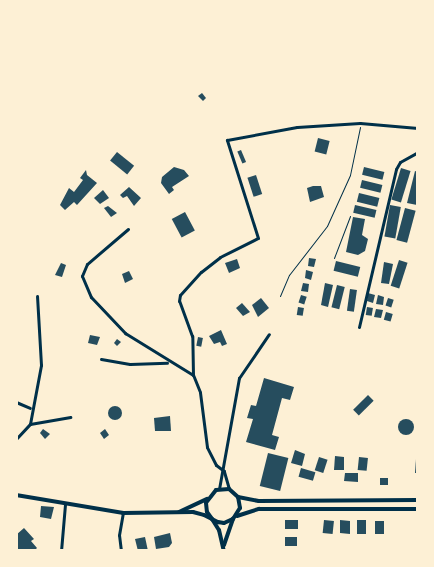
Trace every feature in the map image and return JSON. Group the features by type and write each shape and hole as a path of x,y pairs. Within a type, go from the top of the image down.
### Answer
{"street":[{"path":"418,128 360,123 298,127 227,140 258,238 220,257 180,295 180,309 192,336 193,375 200,392 207,447 216,465 224,471 229,489 238,497 259,501 418,500"},
{"path":"359,327 396,169 400,162 418,152"},
{"path":"128,229 87,264 82,276 91,297 106,316 124,333 169,363 193,375"},
{"path":"30,424 30,408 41,365 38,296"},
{"path":"174,514 208,499 219,489 224,471 230,411 239,378 269,334"},
{"path":"101,359 130,364 169,363"},
{"path":"16,402 30,408"},
{"path":"16,439 30,424 70,417"},
{"path":"219,489 229,489"},
{"path":"16,495 123,513 174,514 193,512 224,523 259,510 418,509"},
{"path":"224,551 224,545 240,505 238,497"},
{"path":"208,499 206,507 224,545"},
{"path":"61,551 65,504"},
{"path":"121,551 119,535 123,513"}],"path":[{"path":"280,296 289,275 327,226 350,175 360,123"},
{"path":"334,258 350,216"}],"building":[{"path":"202,93 206,98 203,101 198,96"},
{"path":"318,138 330,141 326,154 315,152"},
{"path":"241,150 246,162 242,164 237,152"},
{"path":"117,152 134,166 127,174 110,161"},
{"path":"174,167 184,170 189,176 172,187 174,190 169,194 161,183 162,177"},
{"path":"364,167 384,172 382,180 362,175"},
{"path":"401,168 411,171 401,202 391,200"},
{"path":"86,170 87,175 97,183 77,205 74,202 65,210 60,205 69,188 74,192 83,180 80,178"},
{"path":"415,171 418,172 417,205 407,203"},
{"path":"256,175 262,194 254,197 247,178"},
{"path":"362,180 382,185 380,193 360,188"},
{"path":"321,186 324,197 310,202 307,188"},
{"path":"129,187 141,198 134,206 127,196 123,198 120,195"},
{"path":"103,190 109,198 100,204 94,198"},
{"path":"359,193 379,198 377,207 357,202"},
{"path":"355,205 376,210 375,218 353,213"},
{"path":"390,205 401,207 395,238 384,237"},
{"path":"108,206 117,213 111,217 104,208"},
{"path":"405,208 416,211 407,243 396,240"},
{"path":"185,212 195,231 182,238 172,219"},
{"path":"353,217 365,219 362,235 368,239 365,251 358,255 346,252"},
{"path":"309,258 316,259 314,267 308,266"},
{"path":"237,259 240,268 229,273 225,263"},
{"path":"399,260 408,263 399,288 391,286"},
{"path":"336,261 360,267 358,277 334,271"},
{"path":"384,262 393,264 389,284 381,283"},
{"path":"61,263 66,265 62,277 55,275"},
{"path":"306,270 313,272 311,280 305,278"},
{"path":"129,271 133,279 125,283 122,274"},
{"path":"303,283 309,284 308,292 301,291"},
{"path":"325,283 333,285 328,307 321,305"},
{"path":"337,285 345,287 339,309 331,307"},
{"path":"350,289 357,290 354,312 347,311"},
{"path":"368,293 375,295 373,303 367,301"},
{"path":"301,295 307,297 304,304 299,303"},
{"path":"378,295 384,297 383,305 376,304"},
{"path":"261,298 269,308 258,317 252,305"},
{"path":"388,298 394,300 391,307 386,306"},
{"path":"242,303 250,312 243,316 236,308"},
{"path":"298,307 304,308 303,316 297,315"},
{"path":"367,307 373,308 372,316 366,315"},
{"path":"376,309 383,310 381,318 374,317"},
{"path":"386,312 393,314 391,322 384,320"},
{"path":"221,330 227,344 222,346 220,342 214,344 209,336"},
{"path":"90,335 100,337 97,345 88,343"},
{"path":"198,337 203,338 201,347 196,346"},
{"path":"117,339 121,342 117,346 114,343"},
{"path":"264,378 294,387 290,400 282,398 272,435 279,437 275,450 246,442 253,419 247,418 251,405 256,406"},
{"path":"368,395 374,401 359,416 353,410"},
{"path":"112,406 118,406 122,413 118,420 112,420 108,416 108,410"},
{"path":"170,416 171,431 155,431 154,418"},
{"path":"403,419 409,419 414,424 412,433 403,435 398,430 398,424"},
{"path":"43,429 50,434 45,439 40,433"},
{"path":"105,429 109,435 104,439 100,433"},
{"path":"295,450 305,454 302,466 291,463"},
{"path":"268,453 288,458 280,491 260,486"},
{"path":"335,456 344,457 344,470 334,470"},
{"path":"319,457 328,460 323,473 315,470"},
{"path":"359,457 368,458 367,471 358,470"},
{"path":"416,459 418,459 418,473 415,473"},
{"path":"301,468 315,472 313,481 299,477"},
{"path":"345,473 358,473 358,482 344,481"},
{"path":"380,478 388,478 388,485 380,485"},
{"path":"41,506 54,507 51,519 40,517"},
{"path":"285,520 298,520 298,529 285,529"},
{"path":"324,520 334,521 333,534 323,533"},
{"path":"340,520 350,521 350,534 340,533"},
{"path":"357,520 366,520 366,534 357,534"},
{"path":"375,521 384,521 384,534 375,534"},
{"path":"24,528 34,539 31,541 37,548 34,551 16,549 16,535"},
{"path":"170,533 172,543 169,547 156,549 154,537"},
{"path":"145,537 148,551 138,551 135,539"},
{"path":"285,537 297,537 297,546 285,546"}]}
